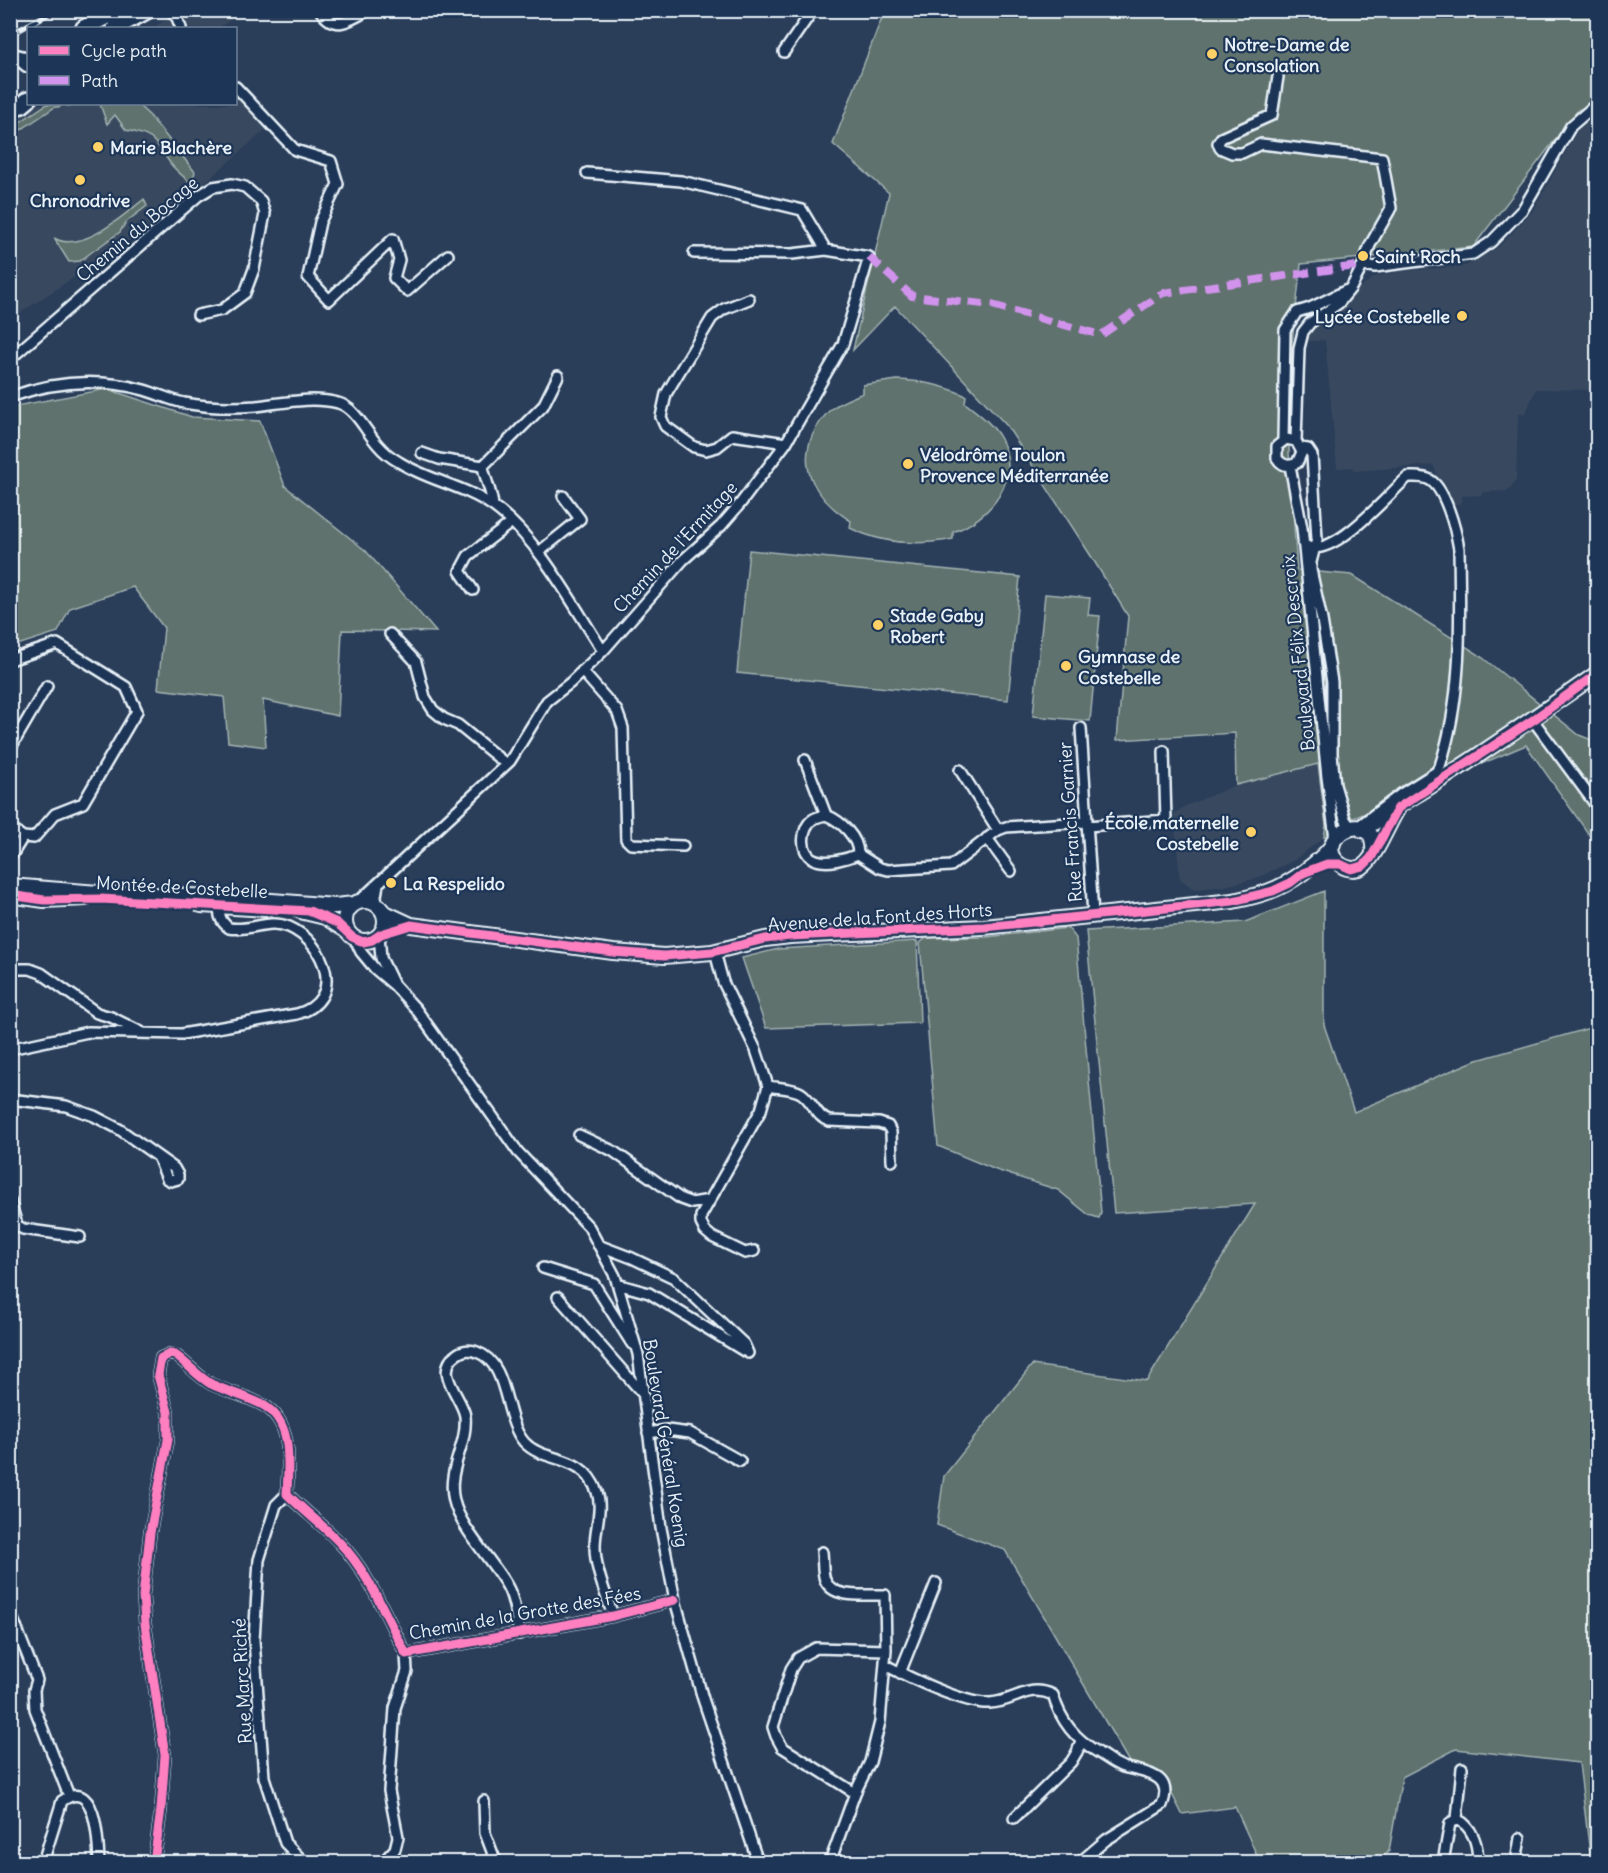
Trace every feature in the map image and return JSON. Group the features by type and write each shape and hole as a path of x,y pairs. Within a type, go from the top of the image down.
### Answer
{"main road":[{"path":"86,27 118,10"},
{"path":"117,27 148,10"},
{"path":"10,108 22,105 27,101"},
{"path":"1398,808 1368,863 1357,868 1340,864 1335,857 1334,841 1344,830 1357,828 1398,808 1533,720 1598,673"},
{"path":"1357,828 1372,839 1373,852"},
{"name":"Avenue de la Font des Horts","path":"380,909 411,925 637,954 690,955 790,936 984,927 1233,901 1273,891 1290,883 1328,852 1334,841"},
{"name":"Avenue de la Font des Horts","path":"1303,873 1327,864 1340,864"},
{"name":"Montée de Costebelle","path":"10,886 111,894 222,897 335,906 355,903"},
{"name":"Montée de Costebelle","path":"10,896 44,900 101,898 309,911 325,917 351,935"},
{"path":"369,902 380,909 385,926 380,935 368,942 351,935 345,916 355,903 369,902"},
{"name":"Avenue de la Font des Horts","path":"380,935 411,925"}],"street":[{"path":"171,10 181,27"},
{"path":"320,10 329,21 340,23 368,10"},
{"path":"784,52 813,10"},
{"name":"Boulevard Félix Descroix","path":"1278,77 1272,115 1221,138 1218,143 1220,148 1232,153 1242,153 1261,144 1382,158 1391,208 1370,245 1352,288 1339,303 1310,323 1303,333 1299,348 1300,460 1290,466"},
{"path":"237,88 295,150 330,161 339,184 320,222 308,277 329,300 393,239 399,260 394,278 407,291 448,255"},
{"path":"1363,265 1375,267 1473,254 1491,242 1523,209 1571,126 1593,106 1598,105"},
{"path":"587,173 681,181 802,210 826,250 792,254 694,253"},
{"name":"Chemin du Bocage","path":"10,359 198,196 213,187 232,184 245,187 261,201 265,214 254,269 245,293 222,310 198,315"},
{"name":"Chemin de l'Ermitage","path":"355,903 506,764 547,701 603,651 683,560 721,526 786,442 843,344 868,257 826,250"},
{"name":"Boulevard Félix Descroix","path":"1290,466 1279,461 1275,454 1277,446 1283,440 1285,330 1297,312 1352,288"},
{"path":"749,299 724,309 712,318 666,393 661,417 665,426 694,447 706,450 717,447 732,435 786,442"},
{"path":"483,466 543,406 558,376"},
{"path":"10,397 36,388 100,382 146,391 184,403 240,407 305,400 340,403 349,408 379,446 399,462 471,494 493,506 512,522 539,552 603,651"},
{"path":"1283,440 1290,439 1299,445"},
{"name":"Boulevard Félix Descroix","path":"1299,445 1308,449 1312,455 1317,530 1311,570 1323,620 1332,682 1332,754 1335,785 1345,819 1357,828"},
{"path":"422,453 439,459 483,466"},
{"path":"483,466 485,479 492,494 493,506"},
{"name":"Boulevard Félix Descroix","path":"1290,466 1303,544 1334,841"},
{"path":"1303,544 1307,547 1322,547 1357,528 1408,477 1428,479 1436,484 1451,516 1459,549 1460,646 1457,683 1440,766 1436,772 1401,794 1357,828"},
{"path":"539,552 580,519 563,496"},
{"path":"472,590 460,570 468,556 512,522"},
{"path":"390,634 416,662 425,697 433,710 444,719 458,724 506,764"},
{"path":"10,660 57,644 126,687 137,711 83,803 55,814 34,838 23,837 10,828"},
{"path":"582,671 617,711 623,728 626,839 631,844 683,846"},
{"path":"10,749 47,686"},
{"path":"1533,720 1598,808"},
{"name":"Rue Francis Garnier","path":"1081,728 1093,915"},
{"path":"858,854 880,868 888,870 951,866 998,830 1006,827 1167,820 1164,751"},
{"path":"805,760 826,815"},
{"path":"960,770 998,830"},
{"path":"826,815 836,819 851,835 858,847 858,854 848,858 816,860 807,853 803,841 804,829 814,818 826,815"},
{"path":"10,858 23,837"},
{"path":"987,838 1011,871"},
{"path":"380,882 375,896 380,909"},
{"path":"10,1049 88,1032 183,1034 297,1014 310,1009 324,995 326,978 322,960 307,939 291,927 260,924 245,929 229,928 221,919 222,906 228,902 265,901"},
{"name":"Boulevard Général Koenig","path":"351,935 375,969 394,985 416,1009 518,1152 589,1227 617,1284 638,1354 662,1528 675,1600 703,1699 758,1863"},
{"name":"Boulevard Général Koenig","path":"380,935 381,958 394,985"},
{"path":"715,952 723,982 756,1050 768,1086 761,1110 701,1216 701,1223 712,1237 745,1253 754,1251"},
{"path":"10,969 30,969 41,973 97,1013 111,1017 143,1033"},
{"path":"768,1086 800,1092 822,1119 879,1123 888,1126 891,1132 892,1161"},
{"path":"10,1099 56,1104 84,1112 119,1129 159,1159"},
{"path":"579,1136 620,1156 681,1199 692,1203 710,1200"},
{"path":"10,1200 17,1225 23,1229 80,1238"},
{"path":"598,1245 674,1278 744,1344 748,1353 649,1293 617,1284"},
{"path":"543,1268 594,1284 638,1354"},
{"path":"558,1297 643,1394"},
{"path":"519,1634 508,1587 460,1517 454,1502 453,1470 465,1428 465,1414 459,1398 450,1386 448,1365 453,1357 462,1351 474,1350 486,1356 495,1366 515,1425 524,1442 542,1454 567,1461 578,1467 597,1491 600,1503 595,1548 599,1573 613,1616"},
{"path":"154,1863 165,1755 145,1624 143,1596 150,1533 168,1440 168,1412 158,1375 161,1358 170,1354 175,1355 209,1382 255,1401 273,1412 285,1435 289,1453 287,1494"},
{"path":"648,1433 668,1430 690,1433 740,1461"},
{"name":"Chemin de la Grotte des Fées","path":"287,1494 339,1542 358,1565 406,1654 613,1616 675,1600"},
{"name":"Rue Marc Riché","path":"287,1494 276,1505 259,1560 254,1640 264,1777 285,1843 304,1863"},
{"path":"822,1552 824,1579 831,1590 844,1594 885,1594 886,1650 880,1722 870,1762 855,1793 830,1863"},
{"path":"900,1673 936,1583"},
{"path":"13,1619 37,1680 34,1690 35,1709 69,1796"},
{"path":"855,1793 782,1747 774,1727 791,1670 798,1658 816,1648 886,1650"},
{"path":"382,1863 395,1849 398,1837 389,1791 395,1708 407,1671 406,1654"},
{"path":"885,1665 975,1702 991,1703 1011,1699 1032,1690 1042,1690 1053,1695 1058,1713 1081,1742 1118,1765 1157,1778 1165,1786 1162,1805 1106,1840 1080,1863"},
{"path":"1014,1818 1071,1762 1081,1742"},
{"path":"1443,1863 1450,1823 1456,1819 1462,1768"},
{"path":"43,1863 62,1801 69,1796 80,1796 90,1806 98,1834 99,1863"},
{"path":"484,1801 484,1833 496,1863"},
{"path":"1456,1819 1465,1823 1471,1831 1478,1853 1478,1863"},
{"path":"1516,1863 1520,1838"}],"shaded area":[{"path":"180,11 244,11 220,27 155,27"},
{"path":"237,96 265,130 169,214 11,319 10,111 27,105 237,105"},
{"name":"Lycée Costebelle","path":"1597,113 1597,390 1536,389 1525,414 1518,414 1516,479 1511,488 1506,491 1462,496 1462,503 1451,505 1433,465 1354,471 1353,467 1337,468 1325,340 1302,342 1311,325 1341,306 1374,277 1403,271 1466,266 1499,247 1533,211 1583,121"},
{"name":"École maternelle Costebelle","path":"1318,764 1326,826 1324,837 1294,860 1257,878 1225,886 1194,889 1180,879 1174,814 1186,806 1236,785"}],"green space":[{"path":"889,11 1597,11 1597,103 1578,110 1473,247 1301,264 1292,343 1289,452 1297,570 1352,575 1478,654 1579,735 1597,742 1597,846 1526,745 1349,820 1324,837 1326,826 1318,764 1236,785 1235,733 1117,740 1128,616 1007,426 895,306 853,350 889,193 833,144 881,20"},
{"path":"46,105 60,105 13,135 11,128"},
{"path":"100,105 138,105 150,116 195,172 191,183 174,168 153,140 143,134 126,130 115,115 107,124"},
{"path":"144,199 147,206 126,222 120,232 80,261 69,262 54,238 65,242 89,237 114,223"},
{"name":"Vélodrôme Toulon Provence Méditerranée","path":"897,380 933,384 966,396 965,403 994,428 1007,454 1008,469 999,496 979,517 953,532 953,539 900,542 875,537 850,528 851,521 839,513 819,493 808,469 807,456 810,442 816,428 830,410 863,393 863,385"},
{"path":"107,389 192,417 260,421 285,486 366,551 436,632 342,630 338,716 263,700 266,747 228,742 224,697 158,689 164,628 133,587 70,608 58,632 11,647 10,407"},
{"name":"Stade Gaby Robert","path":"749,550 1020,577 1008,700 737,673"},
{"name":"Gymnase de Costebelle","path":"1045,594 1090,598 1088,615 1100,616 1090,721 1033,716"},
{"path":"1324,891 1324,1025 1354,1112 1474,1061 1597,1026 1597,1862 1591,1862 1579,1763 1456,1749 1402,1777 1389,1851 1376,1862 1260,1862 1235,1807 1182,1814 1163,1776 1132,1767 1005,1550 937,1525 944,1476 1032,1365 1147,1381 1255,1204 1114,1213 1086,931 1245,922"},
{"path":"1068,928 1076,938 1101,1213 1099,1218 1089,1215 1058,1190 996,1170 938,1146 920,943 926,938 986,937"},
{"path":"917,941 920,1023 766,1028 742,958 778,949"}],"railway":[{"path":"10,35 55,10"}],"marked path":[{"path":"869,257 912,296 992,305 1101,335 1163,293 1363,265"}],"cycle path":[{"path":"10,895 44,900 101,899 309,911 337,923 352,937 363,942 411,925 613,952 664,956 712,952 765,939 790,936 984,927 1233,901 1273,891 1290,883 1303,873 1327,864 1340,864 1351,869 1363,866 1371,858 1398,808 1533,720 1598,673"},
{"path":"154,1862 165,1755 145,1624 143,1596 150,1533 168,1440 168,1412 158,1375 161,1358 170,1354 175,1355 211,1384 257,1402 273,1412 280,1422 287,1445 287,1494 333,1536 359,1567 406,1654 613,1616 675,1600"}],"place":[{"name":"Notre-Dame de Consolation","path":"1212,54"},
{"name":"Marie Blachère","path":"98,147"},
{"name":"Chronodrive","path":"80,180"},
{"name":"Saint Roch","path":"1363,256"},
{"name":"Lycée Costebelle","path":"1462,316"},
{"name":"Vélodrôme Toulon Provence Méditerranée","path":"908,464"},
{"name":"Stade Gaby Robert","path":"878,625"},
{"name":"Gymnase de Costebelle","path":"1066,666"},
{"name":"École maternelle Costebelle","path":"1251,832"},
{"name":"La Respelido","path":"391,883"}]}
